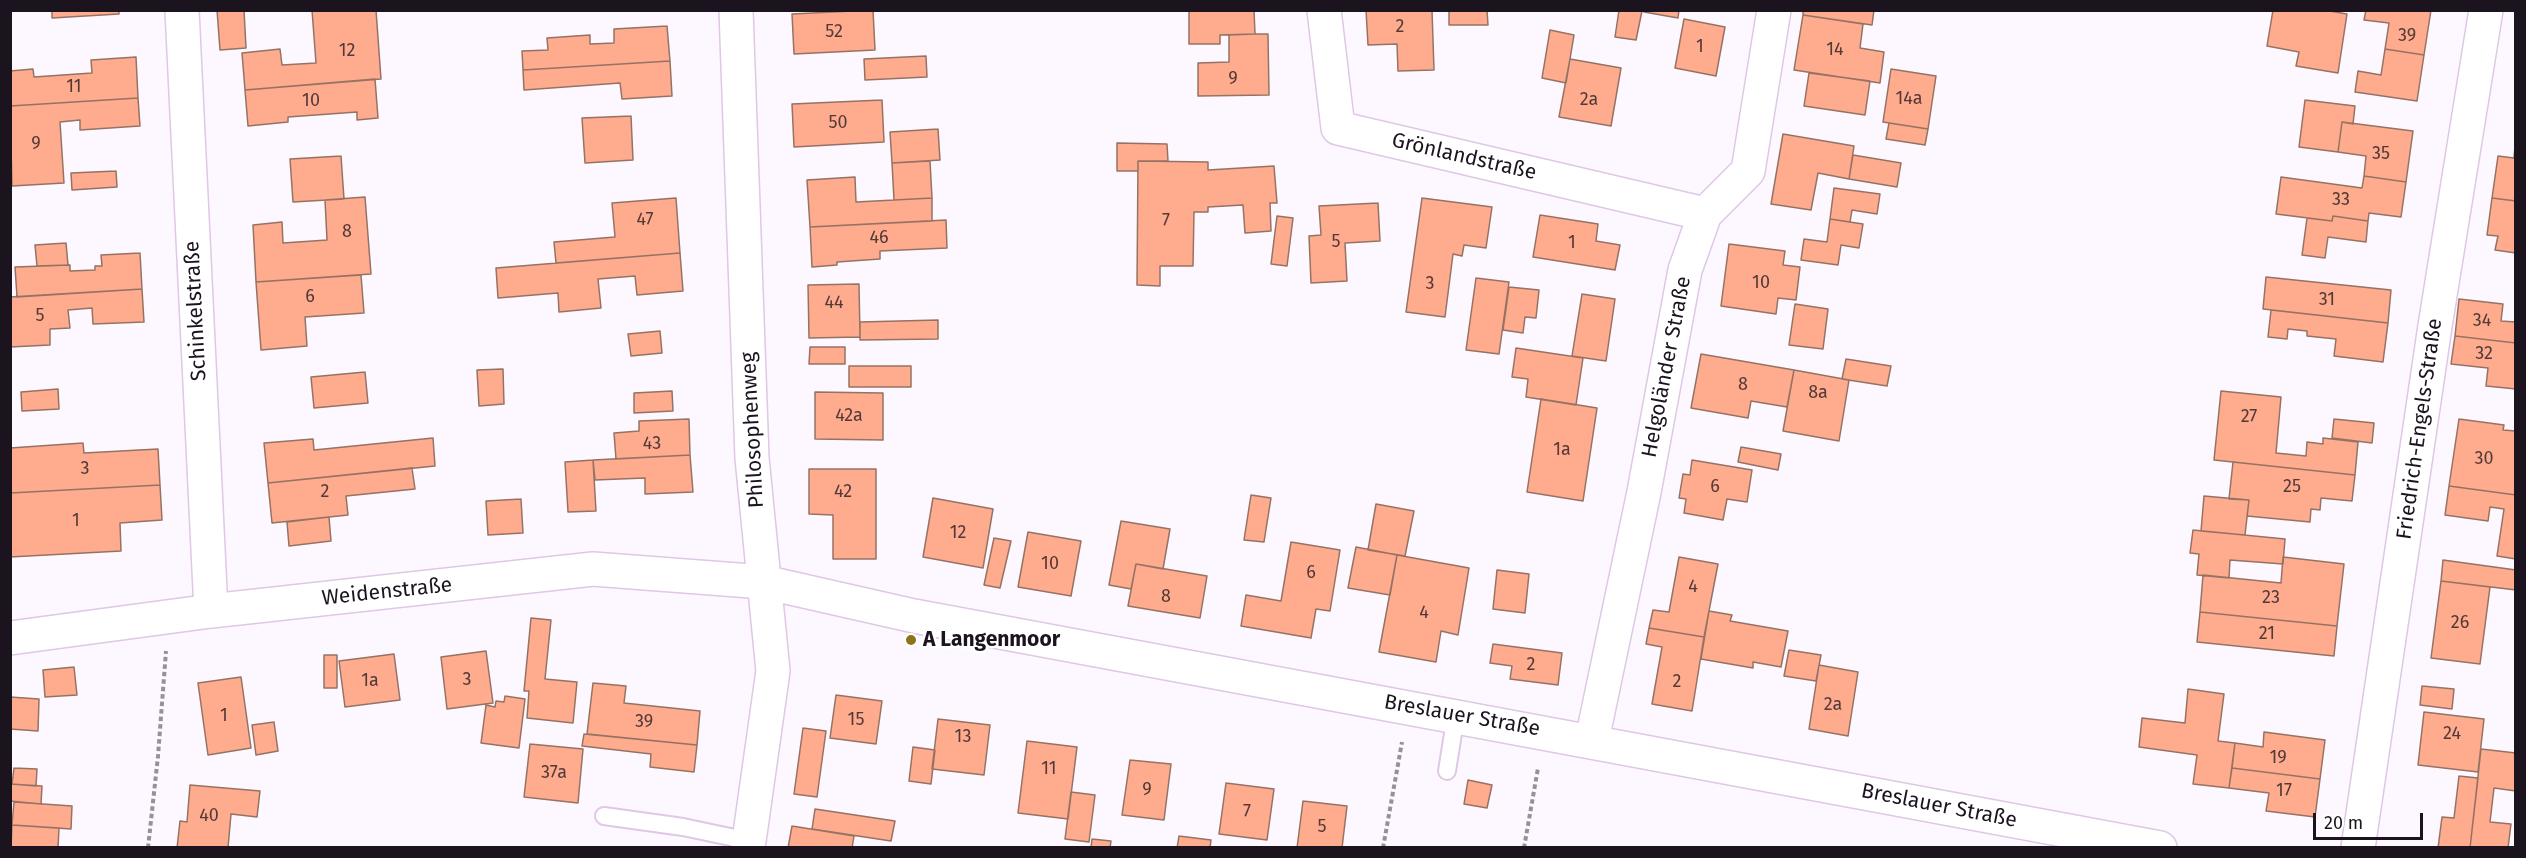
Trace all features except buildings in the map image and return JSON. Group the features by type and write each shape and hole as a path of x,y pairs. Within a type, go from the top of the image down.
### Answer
{"street":[{"name":"Schinkelstraße","path":"182,10 211,611"},
{"name":"Philosophenweg","path":"736,10 752,458 773,672 748,844"},
{"name":"Grönlandstraße","path":"1324,10 1338,128 1705,214"},
{"name":"Helgoländer Straße","path":"1592,740 1644,492 1684,270 1705,214 1748,171 1774,10"},
{"name":"Friedrich-Engels-Straße","path":"2358,848 2435,326 2486,10"},
{"name":"Weidenstraße","path":"10,638 211,611 593,569 764,582"},
{"name":"Breslauer Straße","path":"764,582 914,616 1592,740 2160,848"}],"lane":[{"path":"1447,771 1456,715"},
{"path":"604,816 683,826 748,844"}],"path":[{"path":"148,848 169,617"},
{"path":"1383,848 1408,707"},
{"path":"1524,848 1545,732"}],"place":[{"name":"A Langenmoor","path":"911,640"}]}
